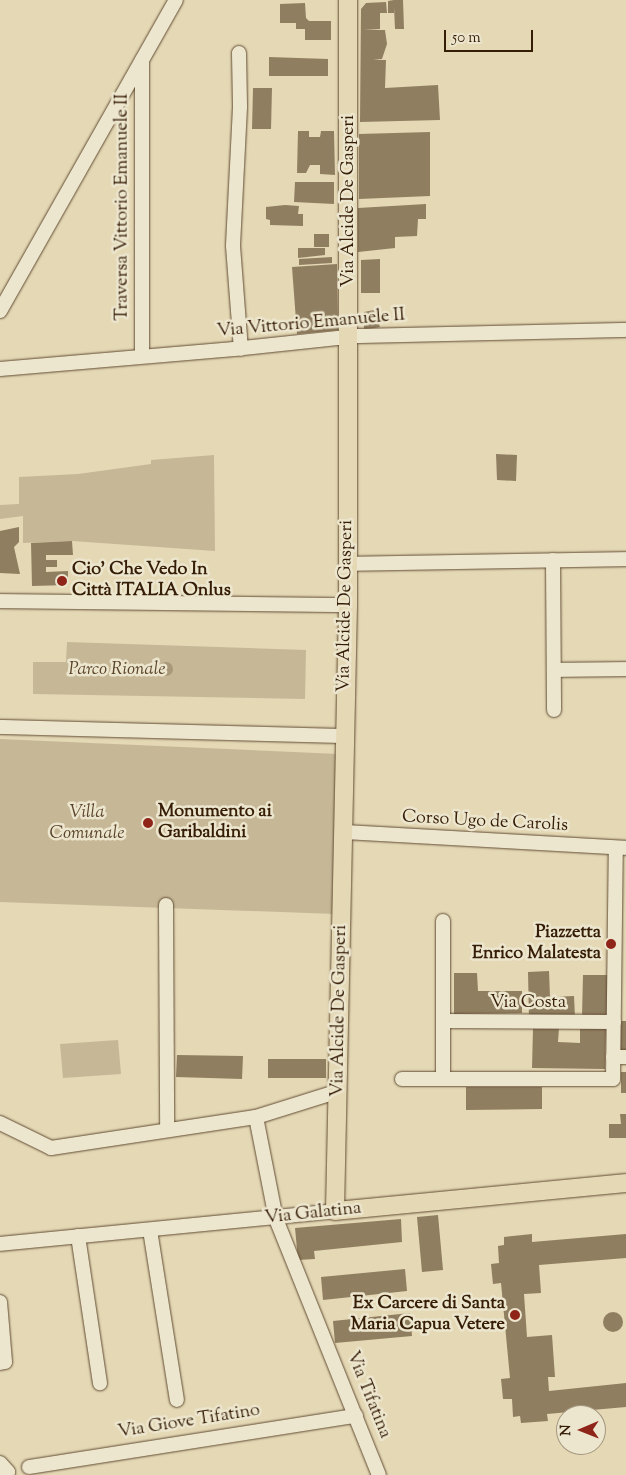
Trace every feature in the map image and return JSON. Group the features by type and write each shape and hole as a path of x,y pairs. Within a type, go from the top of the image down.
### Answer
{"main road":[{"name":"Via Alcide De Gasperi","path":"334,1211 348,605 350,336 348,0"},
{"name":"Via Galatina","path":"334,1211 626,1183"}],"street":[{"path":"0,311 176,0"},
{"path":"239,53 240,106 233,246 241,349"},
{"name":"Traversa Vittorio Emanuele II","path":"142,58 142,356"},
{"name":"Via Vittorio Emanuele II","path":"0,369 241,349 350,336 501,330 626,330"},
{"path":"347,564 626,559"},
{"path":"552,560 554,710"},
{"path":"0,601 348,605"},
{"path":"554,670 626,669"},
{"path":"0,727 344,736"},
{"name":"Corso Ugo de Carolis","path":"343,832 621,848"},
{"path":"402,1079 613,1079 620,1057 614,1022 621,848"},
{"path":"166,904 167,1130"},
{"path":"443,921 443,1079"},
{"name":"Via Costa","path":"443,1021 614,1022"},
{"path":"0,1123 51,1148 256,1117 338,1091"},
{"name":"Via Tifatina","path":"256,1117 276,1219 379,1475"},
{"name":"Via Galatina","path":"0,1244 276,1219 334,1211"},
{"path":"150,1230 176,1400"},
{"path":"78,1236 100,1383"},
{"path":"0,1302 5,1362 0,1363"},
{"name":"Via Giove Tifatino","path":"29,1467 356,1416"},
{"path":"0,1463 8,1472 6,1475"}],"green space":[{"path":"214,455 215,551 72,541 23,543 23,516 0,519 0,505 19,504 19,477 78,474 151,464 151,460"},
{"name":"Parco Rionale","path":"67,642 306,650 305,699 33,694 33,662 66,662"},
{"name":"Villa Comunale","path":"0,739 338,754 335,914 0,902"},
{"path":"118,1040 121,1074 63,1078 60,1044"}],"shaded area":[{"path":"166,662 171,664 173,669 171,674 166,676 161,674 159,669 161,664"}],"building":[{"path":"403,0 404,29 395,29 394,7 394,13 388,13 388,1"},
{"path":"386,2 387,13 380,13 380,29 364,30 385,30 387,44 382,59 373,60 386,60 385,88 438,85 440,120 360,122 361,9 366,3"},
{"path":"305,3 306,18 309,21 331,21 331,40 305,40 305,29 296,29 296,23 280,23 280,4"},
{"path":"269,57 328,59 328,76 269,76"},
{"path":"253,88 272,88 271,129 252,129"},
{"path":"298,131 309,131 309,137 320,137 321,131 334,131 335,175 320,174 320,165 310,165 306,173 297,173"},
{"path":"430,132 430,196 359,199 359,134"},
{"path":"295,182 334,182 334,204 294,202"},
{"path":"426,204 426,219 418,219 417,236 395,237 395,248 358,252 358,208"},
{"path":"299,206 298,214 303,214 303,226 270,225 270,220 266,219 266,207"},
{"path":"314,234 329,234 329,247 314,247"},
{"path":"298,248 325,248 325,255 298,258"},
{"path":"332,257 332,263 299,265 299,259"},
{"path":"380,259 380,293 361,293 361,260"},
{"path":"337,264 338,330 297,334 292,267"},
{"path":"374,310 380,327 364,330 364,312"},
{"path":"496,454 517,455 516,481 497,480"},
{"path":"19,527 19,542 14,547 20,574 0,573 0,531"},
{"path":"72,541 73,555 46,555 46,560 57,560 57,567 46,567 46,572 68,571 68,585 32,586 31,543"},
{"path":"549,971 550,997 574,996 575,1017 529,1019 528,972"},
{"path":"454,973 477,973 478,991 522,991 522,1013 454,1014"},
{"path":"583,975 608,975 607,1016 582,1016"},
{"path":"620,1021 626,1021 626,1055 620,1055"},
{"path":"580,1027 606,1027 605,1069 532,1068 533,1028 559,1028 558,1042 580,1043"},
{"path":"177,1055 243,1056 242,1079 176,1077"},
{"path":"268,1059 326,1059 326,1078 268,1078"},
{"path":"621,1072 626,1072 626,1093 621,1093"},
{"path":"466,1087 542,1087 542,1109 466,1110"},
{"path":"620,1114 626,1114 626,1138 609,1138 609,1124 621,1124"},
{"path":"438,1215 443,1270 422,1272 417,1217"},
{"path":"401,1219 402,1242 314,1251 315,1259 298,1260 295,1228"},
{"name":"Ex Carcere di Santa Maria Capua Vetere","path":"532,1234 532,1242 626,1234 626,1258 539,1265 541,1293 524,1294 527,1337 552,1335 555,1377 548,1377 549,1391 626,1383 626,1407 606,1409 606,1405 556,1405 556,1413 547,1414 548,1421 521,1423 520,1416 513,1417 512,1399 503,1399 501,1379 510,1378 501,1283 493,1284 491,1264 499,1263 498,1246 504,1245 504,1237"},
{"path":"405,1269 407,1291 323,1300 321,1277"},
{"path":"613,1312 620,1315 623,1322 620,1329 613,1332 606,1329 603,1322 606,1315"},
{"path":"410,1313 412,1336 335,1343 333,1321"}],"place":[{"name":"Cio' Che Vedo In Città ITALIA Onlus","path":"62,581"},
{"name":"Monumento ai Garibaldini","path":"148,823"},
{"name":"Piazzetta Enrico Malatesta","path":"611,944"},
{"name":"Ex Carcere di Santa Maria Capua Vetere","path":"515,1315"}]}
